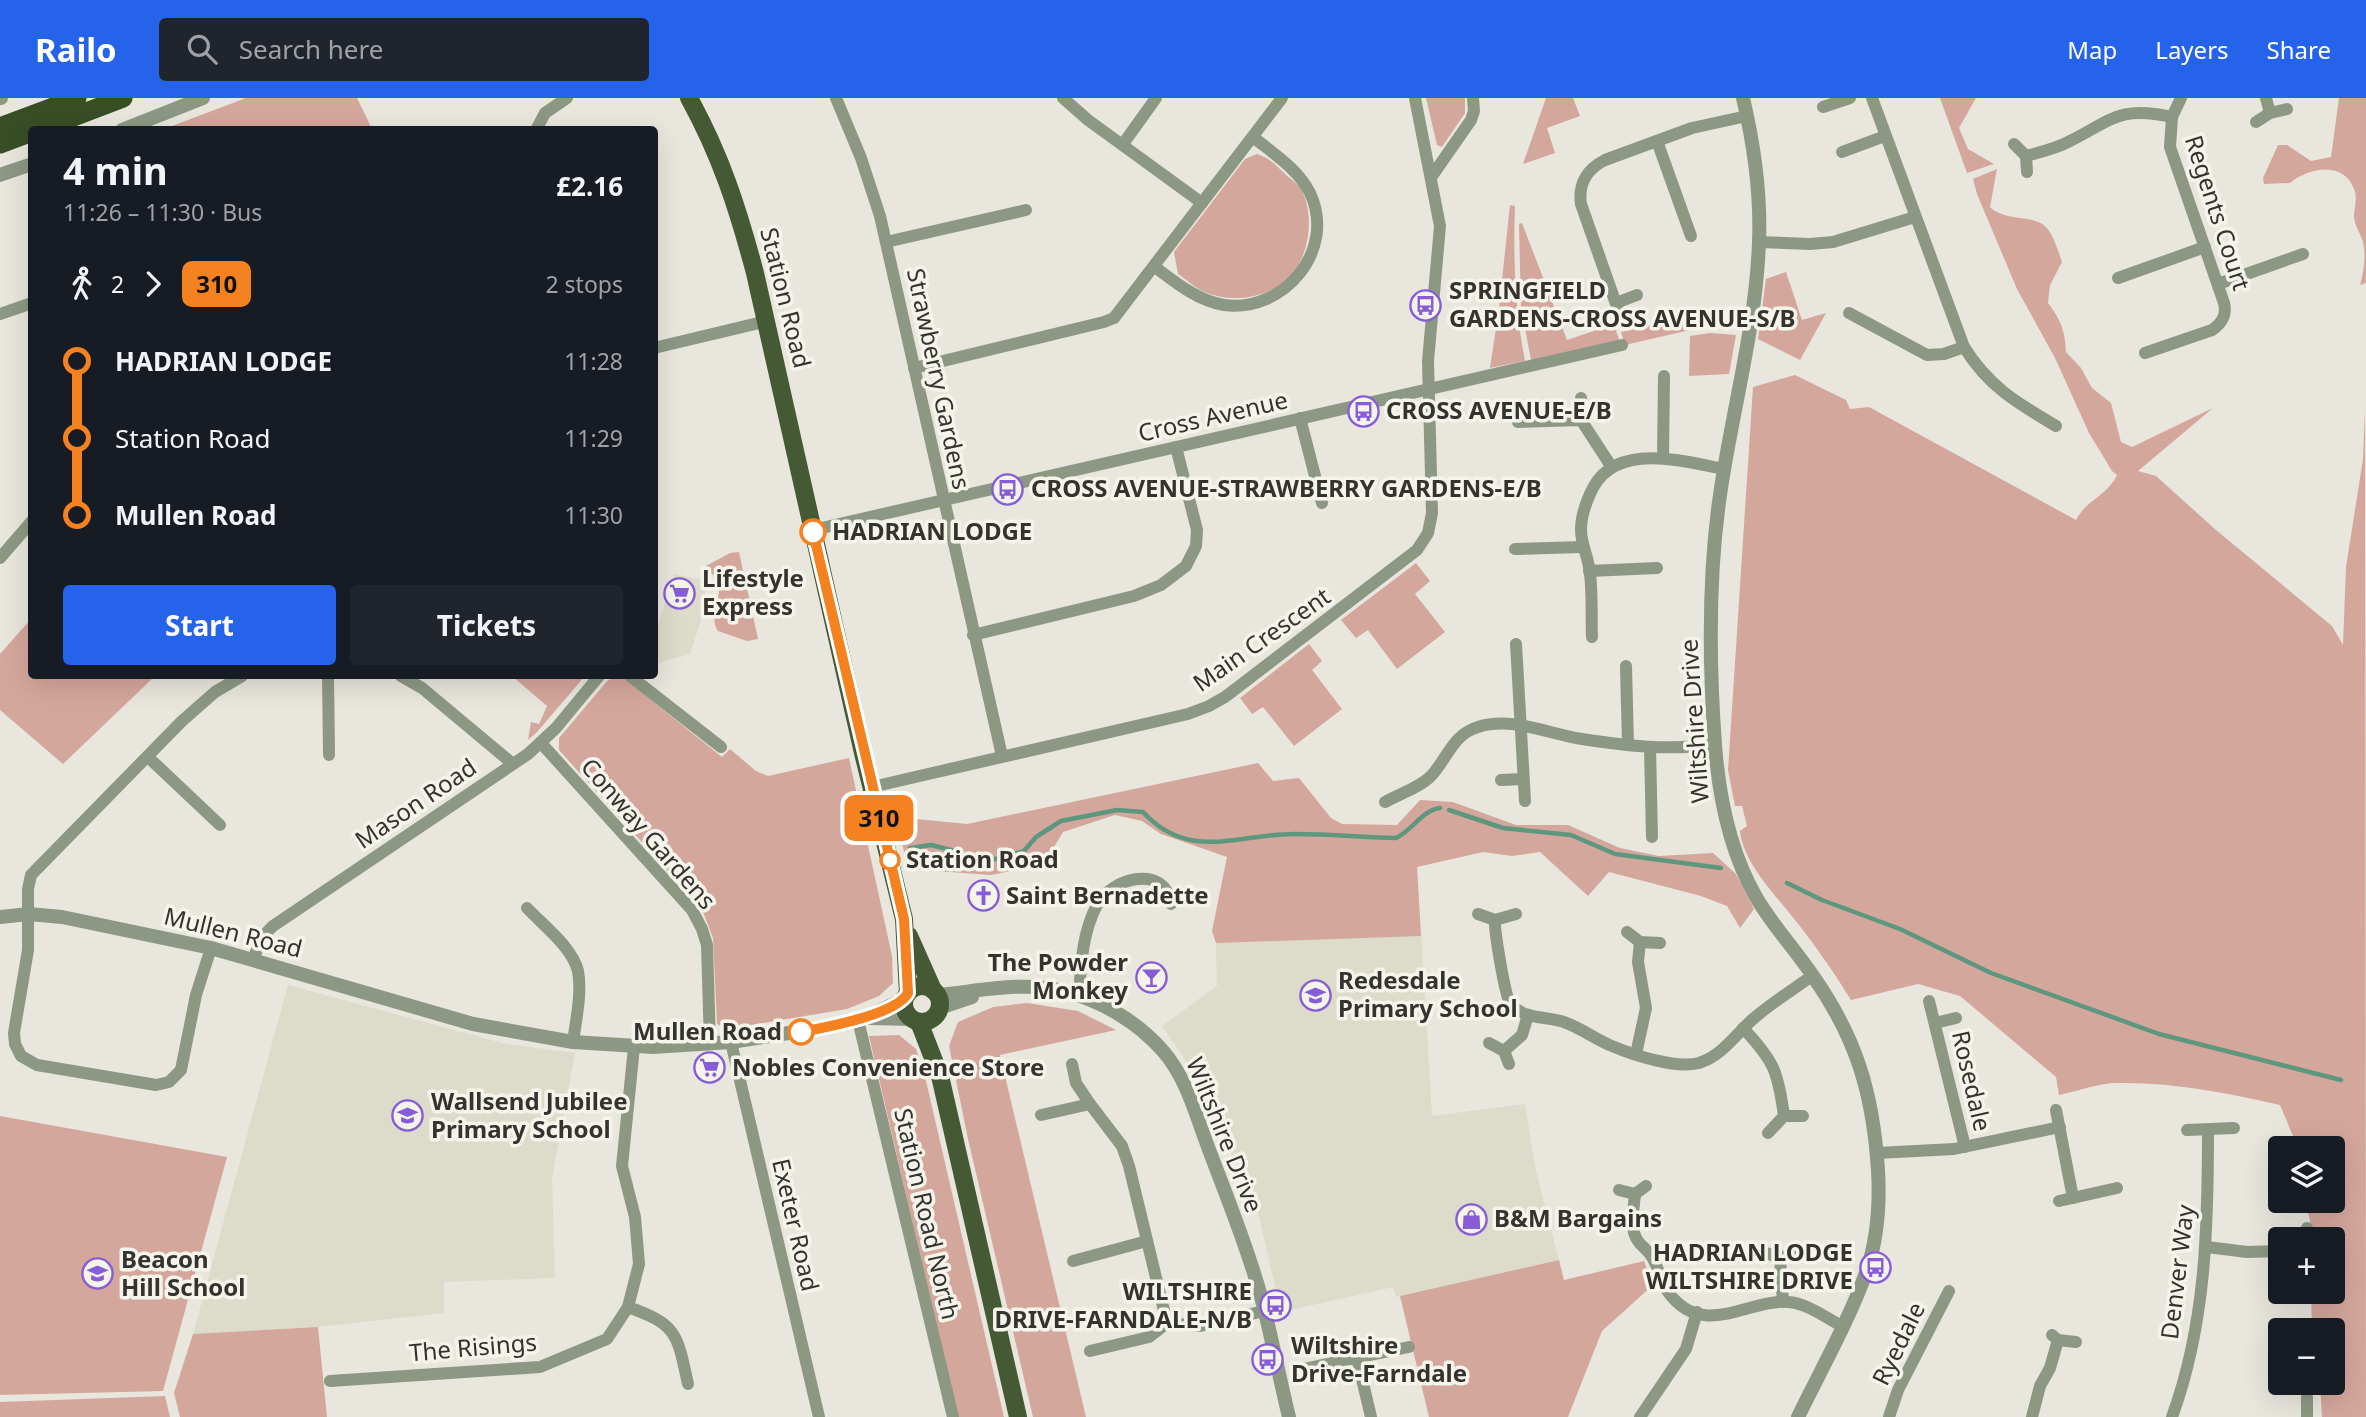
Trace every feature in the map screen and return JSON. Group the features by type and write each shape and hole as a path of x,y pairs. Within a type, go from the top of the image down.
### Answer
{"highway":[{"path":"0,127 77,98"},
{"path":"50,126 123,98"},
{"path":"0,144 28,134"}],"main road":[{"name":"Station Road","path":"689,98 708,132 736,203 767,321 905,926 937,1002 940,1076 1018,1417"},
{"name":"Station Road","path":"905,926 906,996"},
{"path":"920,986 937,1002 925,1022 915,1021 904,1007 906,996 920,986"},
{"name":"Station Road","path":"915,1021 940,1076"}],"street":[{"path":"132,126 204,98"},
{"path":"538,126 545,113 567,98"},
{"name":"Strawberry Gardens","path":"835,98 861,158 886,242 1002,756"},
{"path":"1063,98 1088,120 1202,203"},
{"path":"1123,144 1156,98"},
{"path":"914,368 1110,320 1121,311 1282,98"},
{"name":"Main Crescent","path":"872,787 1188,714 1209,706 1407,560 1424,541 1431,522 1429,350 1440,237 1432,176 1415,98"},
{"path":"1432,176 1471,120 1474,111 1473,98"},
{"name":"Wiltshire Drive","path":"1743,98 1757,176 1759,242 1751,326 1716,526 1711,621 1715,744 1722,801 1742,867 1765,912 1813,975 1839,1019 1862,1070 1872,1110 1877,1153 1877,1227 1866,1272 1798,1417"},
{"path":"1823,107 1850,98"},
{"path":"1872,98 1964,347 1996,387 2056,426"},
{"path":"2026,156 2066,143 2117,116 2140,113 2172,117 2181,98"},
{"path":"2266,98 2270,113"},
{"path":"2256,122 2270,113 2287,109"},
{"path":"1622,321 1580,198 1586,176 1598,163 1657,141 1704,124 1747,116"},
{"name":"Regents Court","path":"2145,353 2216,327 2223,319 2225,309 2170,147 2172,117"},
{"path":"1842,152 1885,136"},
{"path":"1155,267 1203,299 1224,305 1258,303 1283,291 1296,280 1307,264 1315,240 1317,222 1314,204 1299,176 1253,137"},
{"path":"1657,141 1691,236"},
{"path":"2014,144 2026,156 2027,172"},
{"path":"0,175 28,165"},
{"path":"886,242 1026,210"},
{"path":"1759,242 1833,242 1915,217"},
{"path":"2118,278 2205,247"},
{"path":"2218,284 2303,254"},
{"path":"1616,303 1637,296"},
{"path":"0,314 28,304"},
{"path":"1849,313 1927,355 1944,354 1964,347"},
{"path":"658,347 767,321"},
{"name":"Cross Avenue","path":"813,530 1622,345"},
{"path":"1663,458 1664,376"},
{"path":"1581,398 1581,420 1611,466"},
{"path":"1300,418 1322,503"},
{"path":"1518,422 1581,420"},
{"path":"973,635 1134,596 1161,585 1186,566 1196,547 1197,530 1176,447"},
{"path":"1592,637 1589,571 1583,547 1582,519 1598,478 1611,466 1635,459 1663,458 1724,469"},
{"path":"0,558 28,526"},
{"path":"1515,549 1583,547"},
{"path":"1589,571 1657,568"},
{"path":"1516,644 1525,801"},
{"path":"1626,666 1629,745"},
{"path":"211,948 196,995 183,1064 174,1079 156,1085 37,1065 22,1056 14,1039 28,950 28,889 31,875 201,702 237,679"},
{"path":"328,679 329,755"},
{"path":"406,679 422,688 513,764"},
{"name":"Mason Road","path":"253,960 262,937 273,926 541,743 596,679"},
{"path":"633,679 721,747"},
{"path":"1385,802 1427,779 1458,739 1469,730 1495,724 1520,725 1582,739 1650,748 1684,749 1715,744"},
{"name":"Conway Gardens","path":"541,743 692,910 707,945 710,1044"},
{"path":"1650,748 1652,837"},
{"path":"148,757 220,825"},
{"path":"1501,780 1523,779"},
{"path":"1079,996 1087,926 1108,890 1130,881 1149,879 1157,881 1167,889 1171,904"},
{"path":"527,908 569,952 576,967 579,982 573,1042"},
{"name":"Mullen Road","path":"0,916 29,914 62,917 211,948 473,1024 573,1042 634,1047 710,1044 790,1034 862,1019 915,1021"},
{"path":"1478,914 1495,920 1516,914"},
{"path":"1495,920 1495,934 1508,998 1517,1009 1528,1015 1565,1022 1612,1046 1675,1064 1696,1064 1716,1055 1743,1028 1813,975"},
{"path":"1627,932 1640,942 1660,943"},
{"path":"1636,1054 1646,1008 1639,972 1640,942"},
{"name":"Wiltshire Drive","path":"937,1002 1015,985 1033,986 1079,996 1105,1007 1132,1023 1156,1044 1174,1066 1191,1101 1216,1168 1264,1311 1289,1417"},
{"name":"Mullen Road","path":"862,1019 906,996"},
{"name":"Rosedale","path":"1929,1001 1965,1147"},
{"path":"1489,1043 1507,1058 1522,1035 1528,1015"},
{"name":"Rosedale","path":"1935,1023 1956,1018"},
{"name":"Station Road North","path":"862,1019 953,1417"},
{"path":"1743,1028 1773,1064 1784,1116"},
{"name":"Exeter Road","path":"731,1042 819,1417"},
{"name":"The Risings","path":"330,1381 540,1367 607,1339 628,1307 639,1265 635,1217 622,1166 634,1047"},
{"path":"1072,1064 1076,1083 1125,1152 1167,1323"},
{"path":"1041,1115 1090,1104"},
{"path":"2056,1110 2073,1198"},
{"path":"1768,1133 1784,1116 1803,1116"},
{"name":"Rosedale","path":"1877,1153 1965,1147 2060,1127"},
{"path":"2187,1130 2234,1128"},
{"name":"Denver Way","path":"2173,1414 2200,1307 2207,1247 2208,1130"},
{"path":"1619,1191 1635,1194 1646,1186"},
{"path":"2059,1201 2117,1188"},
{"path":"1635,1194 1633,1224 1637,1241 1653,1258 1662,1282 1682,1306 1697,1312 1723,1315 1783,1302 1802,1305 1842,1326"},
{"path":"1073,1261 1147,1241"},
{"path":"2207,1247 2247,1252 2268,1251"},
{"path":"1766,1253 1780,1258 1794,1254"},
{"path":"1780,1258 1783,1302"},
{"name":"Ryedale","path":"1889,1417 1898,1390 1949,1291"},
{"path":"628,1307 654,1317 675,1333 688,1384"},
{"path":"1090,1351 1149,1337 1167,1323 1200,1326 1264,1311"},
{"path":"1640,1417 1686,1349 1697,1312"},
{"path":"2032,1417 2040,1386 2050,1368 2055,1338 2076,1342"},
{"path":"1303,1369 1409,1347"},
{"path":"1357,1358 1371,1417"},
{"path":"2300,1417 2307,1417 2308,1397"},
{"path":"2173,1414 2188,1417"}],"shaded area":[{"path":"246,98 357,98 371,126 172,126"},
{"path":"1426,98 1465,98 1465,113 1442,147 1437,145"},
{"path":"1546,98 1573,98 1580,116 1547,128 1555,153 1523,164"},
{"path":"1940,98 1976,98 1959,128 1968,149 1994,164 1967,173"},
{"path":"2339,98 2366,98 2366,283 2360,285 2364,247 2354,219 2356,196 2349,180 2342,174 2325,170 2307,173 2290,183 2264,184 2263,178 2278,145 2287,145 2311,161 2331,157"},
{"path":"1257,154 1274,164 1302,191 1309,224 1306,247 1290,277 1272,290 1249,297 1215,296 1178,274 1174,252 1245,159"},
{"path":"1997,169 1990,207 2003,215 2040,223 2054,239 2062,262 2050,285 2048,303 2062,326 2066,352 2081,368 2092,388 2111,403 2121,442 2132,447 2213,408 2138,471 2156,476 2216,530 2332,626 2343,645 2346,567 2363,459 2365,410 2366,1417 2322,1417 2321,1395 2345,1395 2345,1318 2312,1318 2311,1304 2345,1304 2345,1227 2310,1227 2308,1213 2345,1213 2345,1136 2293,1136 2280,1105 2200,1089 2111,1083 2059,1095 2056,1077 1960,996 1918,984 1851,1000 1812,943 1751,863 1742,842 1740,831 1747,826 1742,806 1735,806 1728,770 1753,387 1795,375 1846,400 1850,409 1869,407 2076,520 2086,507 2108,488 2117,475 2089,433 2055,358 2017,289 1973,179"},
{"path":"1510,205 1515,206 1516,284 1525,361 1490,368 1499,308"},
{"path":"1522,223 1567,340 1614,324 1619,340 1531,360 1521,308 1519,224"},
{"path":"1786,272 1802,320 1826,313 1800,360 1758,339 1766,279"},
{"path":"1700,314 1703,327 1625,345 1621,332"},
{"path":"1705,314 1716,318 1741,314 1738,328 1712,326"},
{"path":"1710,333 1736,335 1729,374 1689,376 1690,336"},
{"path":"739,552 758,639 747,641 718,631 715,615 718,583 706,570 706,566 730,553"},
{"path":"1416,563 1430,581 1415,594 1445,632 1397,669 1368,630 1356,638 1341,620"},
{"path":"674,574 702,580 707,601 690,654 658,663 658,625"},
{"path":"28,622 28,679 152,679 63,764 0,710 0,654"},
{"path":"1309,644 1322,661 1312,670 1342,709 1294,746 1263,707 1252,714 1240,698"},
{"path":"516,679 582,679 528,740 531,722 539,724 547,706"},
{"path":"625,679 722,757 730,749 756,771 768,776 849,758 892,956 893,983 879,996 847,1009 727,1029 717,1024 713,938 702,909 559,750 559,738 608,680"},
{"path":"1258,763 1273,781 1299,778 1331,818 1342,824 1397,825 1420,800 1453,802 1516,825 1568,825 1620,848 1659,856 1713,853 1736,874 1754,909 1740,928 1727,906 1701,896 1609,872 1588,896 1540,852 1512,856 1483,852 1417,867 1421,936 1216,943 1212,931 1227,857 1161,834 1142,821 1115,815 1063,832 1044,864 991,875 908,869 896,817 967,824"},
{"path":"1417,866 1432,1116 1525,1104 1536,1171 1559,1260 1396,1297 1393,1287 1281,1312 1252,1186 1221,1137 1199,1080 1162,1026 1217,986 1216,943 1212,931"},
{"name":"Wallsend Jubilee Primary School","path":"288,985 506,1044 575,1053 552,1179 555,1278 444,1282 444,1313 318,1327 193,1334"},
{"path":"1027,1003 1078,1011 1116,1030 1000,1055 1086,1417 1033,1417 949,1046 958,1022 993,1007"},
{"path":"899,1035 916,1049 923,1068 1004,1417 958,1417 869,1036"},
{"name":"Beacon Hill School","path":"0,1116 227,1157 163,1391 0,1395"},
{"path":"1559,1260 1564,1280 1644,1261 1653,1285 1602,1331 1568,1417 1429,1417 1400,1296"},
{"path":"318,1327 327,1417 180,1417 174,1393 193,1334"},
{"path":"165,1396 170,1417 0,1417 0,1402"}],"waterway":[{"path":"910,848 931,845 955,851 970,862 988,861 1024,851 1036,837 1061,821 1117,810 1143,812 1160,827 1178,837 1196,841 1215,842 1294,834 1396,838 1422,817 1440,808"},
{"path":"1449,810 1503,828 1571,835 1615,854 1721,868"},
{"path":"1787,883 1822,900 1900,929 1991,973 2159,1034 2341,1080"}],"bus line":[{"name":"310","path":"801,1032 865,1018 904,999 908,993 904,919 813,532"}],"place":[{"name":"SPRINGFIELD GARDENS-CROSS AVENUE-S/B","path":"1426,305"},
{"name":"CROSS AVENUE-E/B","path":"1363,411"},
{"name":"CROSS AVENUE-STRAWBERRY GARDENS-E/B","path":"1008,489"},
{"name":"HADRIAN LODGE","path":"813,532"},
{"name":"Lifestyle Express","path":"679,593"},
{"name":"Station Road","path":"890,860"},
{"name":"Saint Bernadette","path":"983,896"},
{"name":"The Powder Monkey","path":"1151,977"},
{"name":"Redesdale Primary School","path":"1315,995"},
{"name":"Mullen Road","path":"801,1032"},
{"name":"Nobles Convenience Store","path":"709,1068"},
{"name":"Wallsend Jubilee Primary School","path":"408,1116"},
{"name":"B&M Bargains","path":"1471,1219"},
{"name":"HADRIAN LODGE WILTSHIRE DRIVE","path":"1876,1267"},
{"name":"Beacon Hill School","path":"98,1274"},
{"name":"WILTSHIRE DRIVE-FARNDALE-N/B","path":"1275,1306"},
{"name":"Wiltshire Drive-Farndale","path":"1268,1360"}]}
